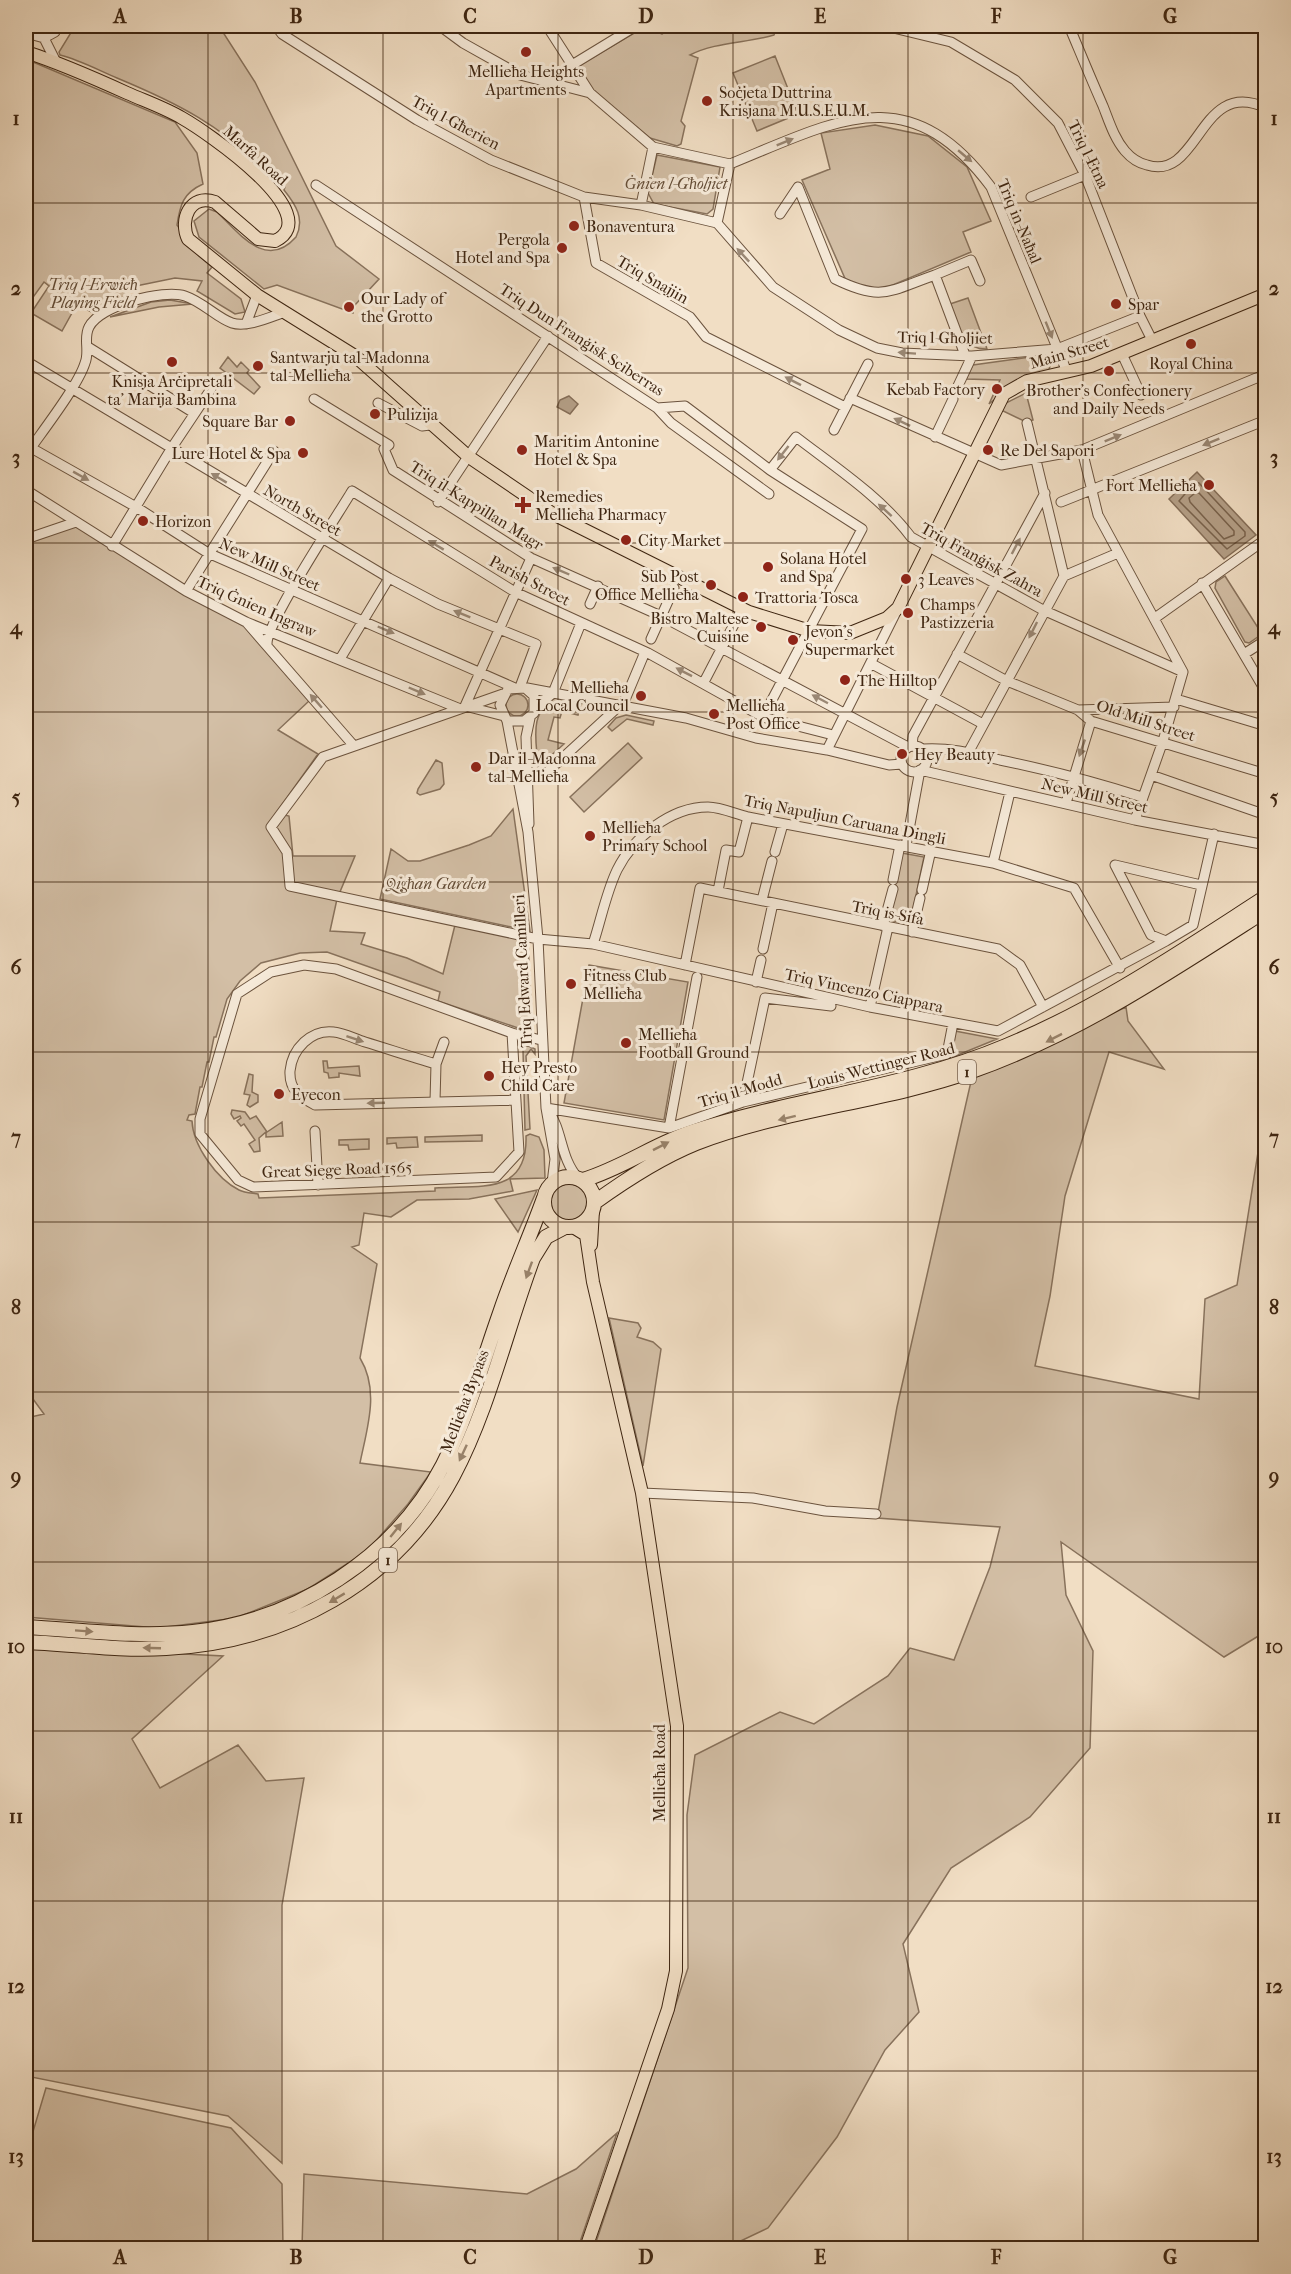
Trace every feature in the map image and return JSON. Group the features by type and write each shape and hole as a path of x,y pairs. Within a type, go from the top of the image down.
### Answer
{"highway":[{"name":"Louis Wettinger Road","path":"581,1179 609,1172 692,1132 749,1115 912,1077 1006,1046 1130,985 1266,897"},
{"name":"Louis Wettinger Road","path":"594,1206 641,1170 696,1144 736,1130 971,1071 1040,1045 1135,995 1266,910"},
{"path":"561,1178 581,1179 590,1187 594,1206 588,1218 569,1227 548,1217 544,1198 552,1183 561,1178"},
{"name":"Mellieħa Bypass","path":"26,1627 160,1634 236,1624 270,1614 325,1587 384,1545 426,1491 459,1432 515,1270 544,1198"},
{"name":"Mellieħa Bypass","path":"26,1642 165,1648 240,1639 309,1614 377,1570 394,1554 433,1508 452,1476 471,1437 533,1258 546,1237 569,1227"}],"main road":[{"name":"Marfa Road","path":"26,52 56,62 181,117 212,136 247,166 281,200 290,217 289,226 281,238 275,241 258,238 211,201 194,204 184,216 184,229 190,242 257,295"},
{"name":"Main Street","path":"898,608 1004,394 1027,381 1067,372 1122,354 1266,294"},
{"path":"257,295 355,356 430,425 469,457 553,514 742,609 810,631 850,633 887,618 898,608"},
{"name":"Mellieħa Road","path":"590,1255 594,1206"},
{"name":"Mellieħa Road","path":"569,1227 586,1235 595,1292 642,1493 679,1753 676,1828 676,1971 668,2009 586,2248"}],"street":[{"path":"26,33 44,38 55,32 58,26"},
{"name":"Triq l-Għerien","path":"276,26 282,34 417,120 491,159 584,197 641,205 717,223"},
{"path":"440,26 463,43 520,75 590,93"},
{"path":"547,26 590,93 653,147 730,164 717,223"},
{"path":"572,65 636,26"},
{"name":"Triq l-Etna","path":"862,26 885,26 951,42 1015,80 1058,123 1085,175 1140,316 1152,340"},
{"path":"1069,26 1116,139 1135,161 1150,166 1174,162 1184,154 1208,118 1218,109 1231,104 1247,102 1266,108"},
{"path":"44,38 56,62"},
{"name":"Triq in-Naħal","path":"730,164 848,118 878,117 908,121 943,138 972,161 991,187 1067,372"},
{"path":"641,205 653,147"},
{"path":"1031,197 1085,175"},
{"name":"Triq Dun Franġisk Sciberras","path":"316,186 657,408 685,406 770,470 862,529 810,631"},
{"path":"780,214 798,187 835,279 856,290 878,295 971,260 980,281"},
{"name":"Triq Snajjin","path":"584,197 596,263 690,317 706,337 845,407"},
{"name":"Triq l-Għoljiet","path":"717,223 772,287 839,330 877,348 902,353 969,356 1057,349 1140,316"},
{"path":"935,275 969,356 957,388"},
{"path":"27,449 85,364 88,347 86,338 89,327 97,317 113,308 163,294 182,295 204,304 232,323 246,324 285,312"},
{"path":"246,324 257,295"},
{"path":"438,502 548,336"},
{"path":"88,347 194,414"},
{"path":"1122,354 1141,395"},
{"name":"North Street","path":"26,361 389,578 438,604 536,644 520,687"},
{"path":"834,430 868,364"},
{"path":"850,398 974,455 1001,465 1082,450 1266,374"},
{"path":"112,546 171,448 211,388"},
{"name":"Triq il-Kappillan Magr","path":"314,399 389,445 384,448 393,470 438,502 531,558 661,616 910,747"},
{"path":"935,437 953,399"},
{"path":"378,403 422,426 430,425"},
{"path":"657,408 670,423 769,494"},
{"path":"1060,502 1266,420"},
{"path":"1027,423 1064,576"},
{"name":"Triq Franġisk Zahra","path":"770,470 796,437 850,479 902,526 910,537 1043,610 1183,672"},
{"name":"New Mill Street","path":"27,449 136,507 208,553 520,687 686,718 756,738 827,750 889,765 902,764"},
{"path":"1082,450 1098,515 1183,672 1163,741 1135,820"},
{"path":"186,591 274,451"},
{"name":"Triq Ġnien Ingraw","path":"26,490 186,591 246,622 462,707 505,718"},
{"name":"Parish Street","path":"323,539 351,490 515,592 645,652 704,682 763,717 833,735"},
{"path":"920,770 912,771 902,764 902,756 910,747 913,736 1045,493"},
{"path":"26,539 76,522"},
{"path":"267,644 269,630 323,539"},
{"path":"1155,618 1266,539"},
{"path":"968,753 1043,610 1064,576 1118,553"},
{"path":"462,707 531,558"},
{"path":"340,659 389,578"},
{"path":"1202,583 1266,692"},
{"path":"590,604 598,586"},
{"path":"651,639 674,588"},
{"path":"827,750 898,608"},
{"path":"704,682 742,609"},
{"path":"246,622 354,746 520,687 534,696 536,707"},
{"path":"503,694 500,705 505,718 521,722 530,718 536,707 553,693 581,623"},
{"path":"763,717 810,631"},
{"path":"1244,654 1266,640"},
{"path":"543,776 620,707 645,652"},
{"name":"Old Mill Street","path":"957,654 1007,681 1078,710 1091,721 1266,774"},
{"path":"872,664 983,724"},
{"path":"1078,710 1175,703 1266,726"},
{"name":"Triq Edward Camilleri","path":"505,718 528,832 538,939 546,1108 555,1160 552,1183"},
{"name":"Triq Edward Camilleri","path":"528,832 530,785 526,737 530,718"},
{"path":"1065,803 1091,721"},
{"name":"Triq Vincenzo Ciappara","path":"354,746 323,757 271,827 287,852 290,886 538,939 593,945 870,1007 998,1031 1120,968 1193,925 1214,834"},
{"path":"910,747 968,753 1073,775 1142,796"},
{"path":"870,1007 893,884 920,770 927,761 923,750"},
{"name":"New Mill Street","path":"920,770 1135,820 1266,845"},
{"path":"1151,775 1266,815"},
{"path":"993,863 1010,792"},
{"name":"Triq Napuljun Caruana Dingli","path":"593,945 617,870 626,856 657,825 669,817 708,807 748,818 993,863 1074,888 1120,968"},
{"path":"718,891 726,850 739,852 748,818"},
{"path":"762,900 783,824"},
{"path":"912,932 931,850"},
{"path":"1166,941 1151,935 1115,865 1201,885"},
{"name":"Triq is-Sifa","path":"685,965 700,888 998,949 1020,965 1043,1007"},
{"path":"763,949 773,903"},
{"path":"756,982 761,960"},
{"name":"Great Siege Road 1565","path":"512,1033 519,1152 496,1177 253,1187 238,1180 200,1134 200,1119 237,994 271,972 304,965 336,969 512,1033 541,1040"},
{"path":"669,1128 697,977"},
{"path":"743,1102 765,998 831,1006"},
{"name":"Triq il-Modd","path":"546,1108 669,1128 743,1102 946,1054 953,1023"},
{"path":"435,1065 333,1032 313,1034 305,1040 293,1058 290,1070 292,1084 298,1096 315,1105 516,1100"},
{"path":"435,1101 435,1065 444,1042"},
{"name":"Triq Edward Camilleri","path":"546,1108 557,1122 565,1159 581,1179"},
{"path":"315,1131 318,1185"},
{"path":"642,1493 753,1498 825,1511 876,1514"}],"green space":[{"path":"75,26 219,26 255,82 336,246 379,279 354,306 353,313 277,285 264,289 199,237 194,221 209,209 217,212 253,245 264,250 274,250 285,247 296,237 300,224 298,212 284,190 285,187 271,172 269,174 217,129 160,97 82,62 60,55 59,52"},
{"path":"646,26 662,34 672,26 772,26 776,30 774,35 764,38 720,45 690,55 698,58 681,121 685,126 681,144 677,146 650,138 594,92 580,70 580,65"},
{"path":"775,56 798,114 757,131 733,73"},
{"name":"Triq l-Erwieħ Playing Field","path":"26,59 175,122 197,153 203,184 191,191 184,200 177,225 199,256 212,267 207,273 241,299 245,312 235,314 197,291 202,281 175,278 136,286 120,284 118,289 125,291 126,296 93,313 77,304 62,331 31,313 49,286 44,282 26,307"},
{"path":"875,125 928,136 967,167 991,221 963,232 971,252 881,290 847,283 802,180 830,169 821,133"},
{"name":"Ġnien l-Għoljiet","path":"657,155 720,167 713,209 707,214 654,204 648,193"},
{"path":"968,298 987,349 978,348 966,341 950,304"},
{"path":"170,300 193,304 159,307 110,317 151,302"},
{"path":"1045,355 1052,361 1048,372 1022,377 989,404 1000,380 966,379 973,365"},
{"path":"228,357 237,367 241,362 249,370 247,373 260,387 254,394 220,368"},
{"path":"1026,393 1033,420 1026,422 1001,410 1006,403"},
{"path":"75,526 244,625 309,701 278,730 318,754 276,813 289,816 293,856 355,856 337,899 330,931 365,933 361,944 407,958 443,974 455,925 528,941 532,1030 530,1032 438,1001 440,992 327,952 300,953 261,963 240,981 227,999 216,1037 214,1037 202,1087 200,1087 195,1114 189,1115 187,1120 192,1121 197,1141 208,1161 231,1185 241,1191 258,1194 259,1198 435,1191 435,1188 484,1186 510,1178 519,1169 524,1155 526,1136 530,1134 539,1137 544,1150 545,1178 510,1179 513,1191 469,1199 417,1200 391,1217 364,1213 359,1245 352,1247 377,1264 360,1358 366,1371 371,1396 360,1463 431,1472 408,1504 367,1551 308,1589 236,1618 158,1628 26,1617 26,1418 44,1414 33,1399 26,1398 26,544"},
{"path":"1225,576 1262,634 1249,643 1245,642 1215,588 1216,582"},
{"path":"517,694 525,697 528,705 525,713 517,716 509,713 506,705 509,697"},
{"path":"557,697 581,704 578,715 562,711 560,718 554,717 548,740 564,744 538,767 536,728 538,719 541,711"},
{"path":"626,715 654,721 653,725 627,719 612,731 608,727 616,718"},
{"path":"628,743 642,758 584,812 570,797"},
{"path":"436,760 442,763 444,784 440,789 420,795 417,793 418,789"},
{"name":"Qigħan Garden","path":"513,809 530,931 380,899 391,849 408,861 420,861 469,845 491,836"},
{"path":"902,853 924,857 910,924 888,920"},
{"name":"Mellieħa Football Ground","path":"589,965 688,982 664,1120 564,1103"},
{"path":"1126,1007 1128,1021 1164,1069 1109,1052 1065,1196 1050,1296 1035,1366 1199,1399 1205,1299 1237,1285 1265,1108 1265,1632 1224,1657 1061,1542 1066,1595 1093,1651 1090,1748 1030,1817 951,1868 903,1944 919,2012 885,2050 837,2137 768,2228 726,2248 594,2248 688,1968 687,1815 695,1755 780,1712 814,1724 888,1676 910,1648 954,1660 990,1567 1000,1527 877,1518 897,1407 972,1077"},
{"path":"955,1031 997,1039 953,1057 950,1050"},
{"path":"526,1045 535,1049 535,1054 531,1049 526,1056 530,1129 525,1130 523,1050"},
{"path":"323,1061 327,1061 328,1068 359,1066 360,1076 339,1073 339,1077 329,1078 328,1073 324,1072"},
{"path":"249,1074 253,1075 252,1092 258,1095 258,1102 250,1107 247,1105 250,1095 244,1094"},
{"path":"232,1110 245,1112 250,1119 256,1116 267,1132 282,1122 283,1136 266,1137 266,1132 259,1138 260,1151 254,1152 249,1144 255,1140 244,1124 241,1126 237,1121 241,1118 240,1116 234,1119 231,1114"},
{"path":"482,1135 482,1141 425,1142 425,1137"},
{"path":"417,1137 418,1147 397,1148 396,1143 387,1144 387,1138"},
{"path":"369,1139 369,1149 349,1150 348,1145 339,1145 339,1140"},
{"path":"569,1184 583,1189 588,1203 583,1217 569,1222 555,1217 550,1203 555,1189"},
{"path":"537,1190 518,1232 495,1199"},
{"path":"609,1318 638,1323 641,1328 637,1337 653,1342 661,1349 643,1466"},
{"path":"26,1646 223,1656 132,1739 160,1788 238,1745 266,1781 304,1778 282,1905 282,2163 228,2116 26,2076"},
{"path":"46,2088 231,2128 282,2184 283,2248 26,2248 26,2155"},
{"path":"617,2133 578,2248 302,2248 304,2174 527,2194 576,2169"}],"water":[{"path":"569,396 578,404 570,414 557,407 560,400"},
{"path":"1197,472 1256,535 1224,559 1169,499"}],"place":[{"name":"Mellieħa Heights Apartments","path":"526,52"},
{"name":"Soċjeta Duttrina Krisjana M.U.S.E.U.M.","path":"707,101"},
{"name":"Bonaventura","path":"574,226"},
{"name":"Pergola Hotel and Spa","path":"562,248"},
{"name":"Spar","path":"1116,304"},
{"name":"Our Lady of the Grotto","path":"349,307"},
{"name":"Royal China","path":"1191,344"},
{"name":"Knisja Arċipretali ta’ Marija Bambina","path":"172,362"},
{"name":"Santwarju tal-Madonna tal-Mellieħa","path":"258,366"},
{"name":"Brother's Confectionery and Daily Needs","path":"1109,371"},
{"name":"Kebab Factory","path":"997,389"},
{"name":"Pulizija","path":"375,414"},
{"name":"Square Bar","path":"290,421"},
{"name":"Maritim Antonine Hotel & Spa","path":"522,450"},
{"name":"Re Del Sapori","path":"988,450"},
{"name":"Lure Hotel & Spa","path":"303,453"},
{"name":"Fort Mellieħa","path":"1209,485"},
{"name":"Remedies Mellieħa Pharmacy","path":"523,505"},
{"name":"Horizon","path":"143,521"},
{"name":"City Market","path":"626,540"},
{"name":"Solana Hotel and Spa","path":"768,567"},
{"name":"3 Leaves","path":"906,579"},
{"name":"Sub Post Office Mellieħa","path":"711,585"},
{"name":"Trattoria Tosca","path":"743,597"},
{"name":"Champs Pastizzeria","path":"908,613"},
{"name":"Bistro Maltese Cuisine","path":"761,627"},
{"name":"Jevon's Supermarket","path":"793,640"},
{"name":"The Hilltop","path":"845,680"},
{"name":"Mellieħa Local Council","path":"641,696"},
{"name":"Mellieħa Post Office","path":"714,714"},
{"name":"Hey Beauty","path":"902,754"},
{"name":"Dar il-Madonna tal-Mellieħa","path":"476,767"},
{"name":"Mellieħa Primary School","path":"590,836"},
{"name":"Fitness Club Mellieħa","path":"571,984"},
{"name":"Mellieħa Football Ground","path":"626,1043"},
{"name":"Hey Presto Child Care","path":"489,1076"},
{"name":"Eyecon","path":"279,1094"}]}
